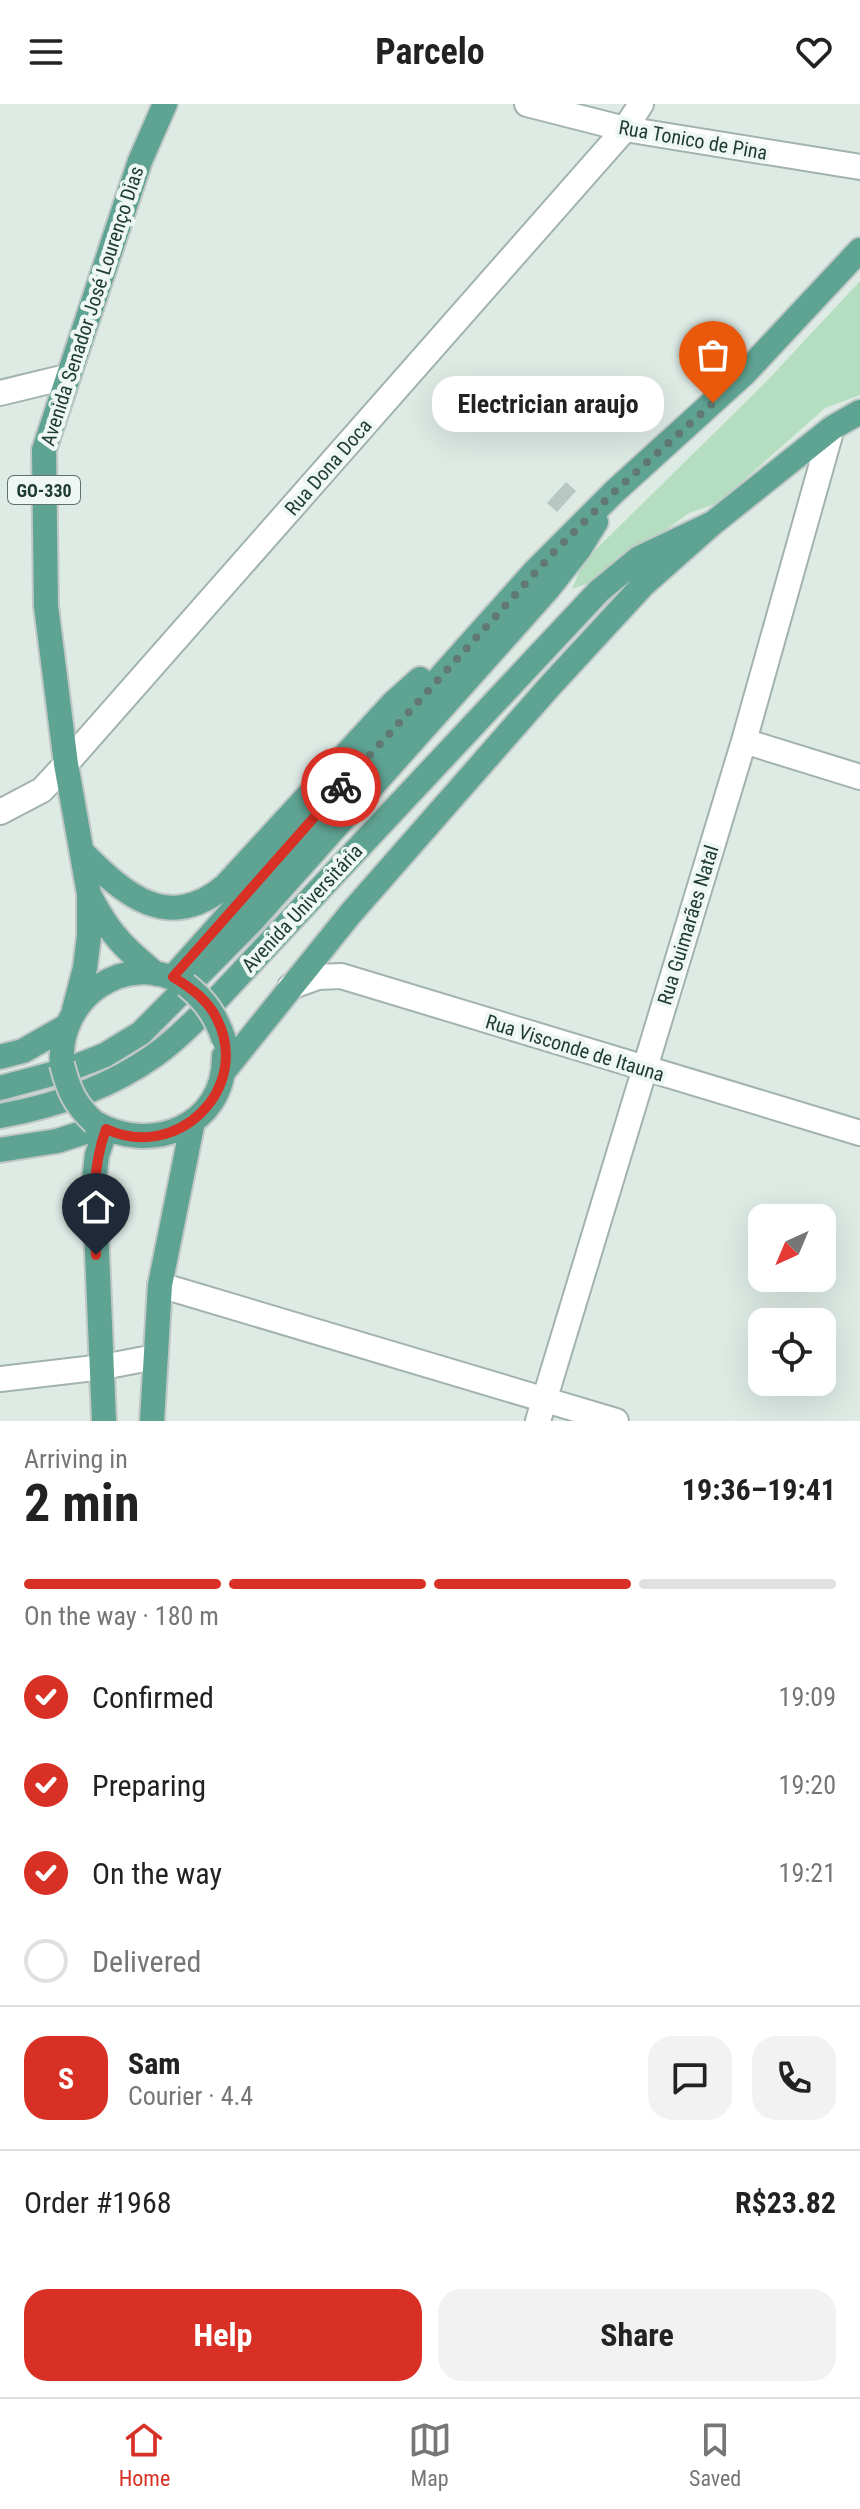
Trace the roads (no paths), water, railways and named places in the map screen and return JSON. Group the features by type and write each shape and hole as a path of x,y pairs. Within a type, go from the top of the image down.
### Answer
{"main road":[{"name":"Avenida Senador José Lourenço Dias","path":"69,1018 85,968 89,894 66,764 46,606 44,450 140,161 165,104"},
{"name":"Avenida Universitária","path":"171,979 535,571 614,492 745,373 860,250"},
{"name":"Avenida Universitária","path":"224,1071 290,987 559,676 643,585 713,523 832,428 860,412"},
{"name":"Avenida Universitária","path":"0,1088 67,1070 105,1055 141,1033 252,921 548,589 580,548 614,492"},
{"name":"Avenida Universitária","path":"0,1116 36,1109 98,1088 156,1055 215,1001 599,591 639,558 713,523"},
{"path":"83,853 117,884 146,904 175,908 189,906 214,895 393,703 476,636"},
{"name":"Avenida Senador José Lourenço Dias","path":"89,894 109,931 126,950 171,979"},
{"path":"0,1057 23,1051 69,1018 87,995 103,983 128,974 171,979 202,998 217,1020 224,1040 224,1071 214,1099 193,1121 170,1134 144,1139 118,1134 100,1126 82,1111 69,1092 61,1046 69,1018"},
{"path":"152,1421 160,1285 193,1121"},
{"path":"0,1150 57,1141 100,1126"},
{"path":"100,1126 94,1180 104,1421"}],"street":[{"name":"Rua Tonico de Pina","path":"527,104 625,129 860,167"},
{"name":"Rua Dona Doca","path":"0,812 42,790 66,764 625,129 641,104"},
{"path":"0,393 66,377"},
{"name":"Rua Guimarães Natal","path":"541,1410 744,741 832,428"},
{"path":"744,741 860,777"},
{"name":"Rua Visconde de Itauna","path":"290,987 318,977 341,976 860,1133"},
{"path":"160,1285 541,1410 616,1421"},
{"path":"0,1379 103,1367 155,1357"}],"place":[{"name":"Electrician araujo","path":"713,403"}]}
